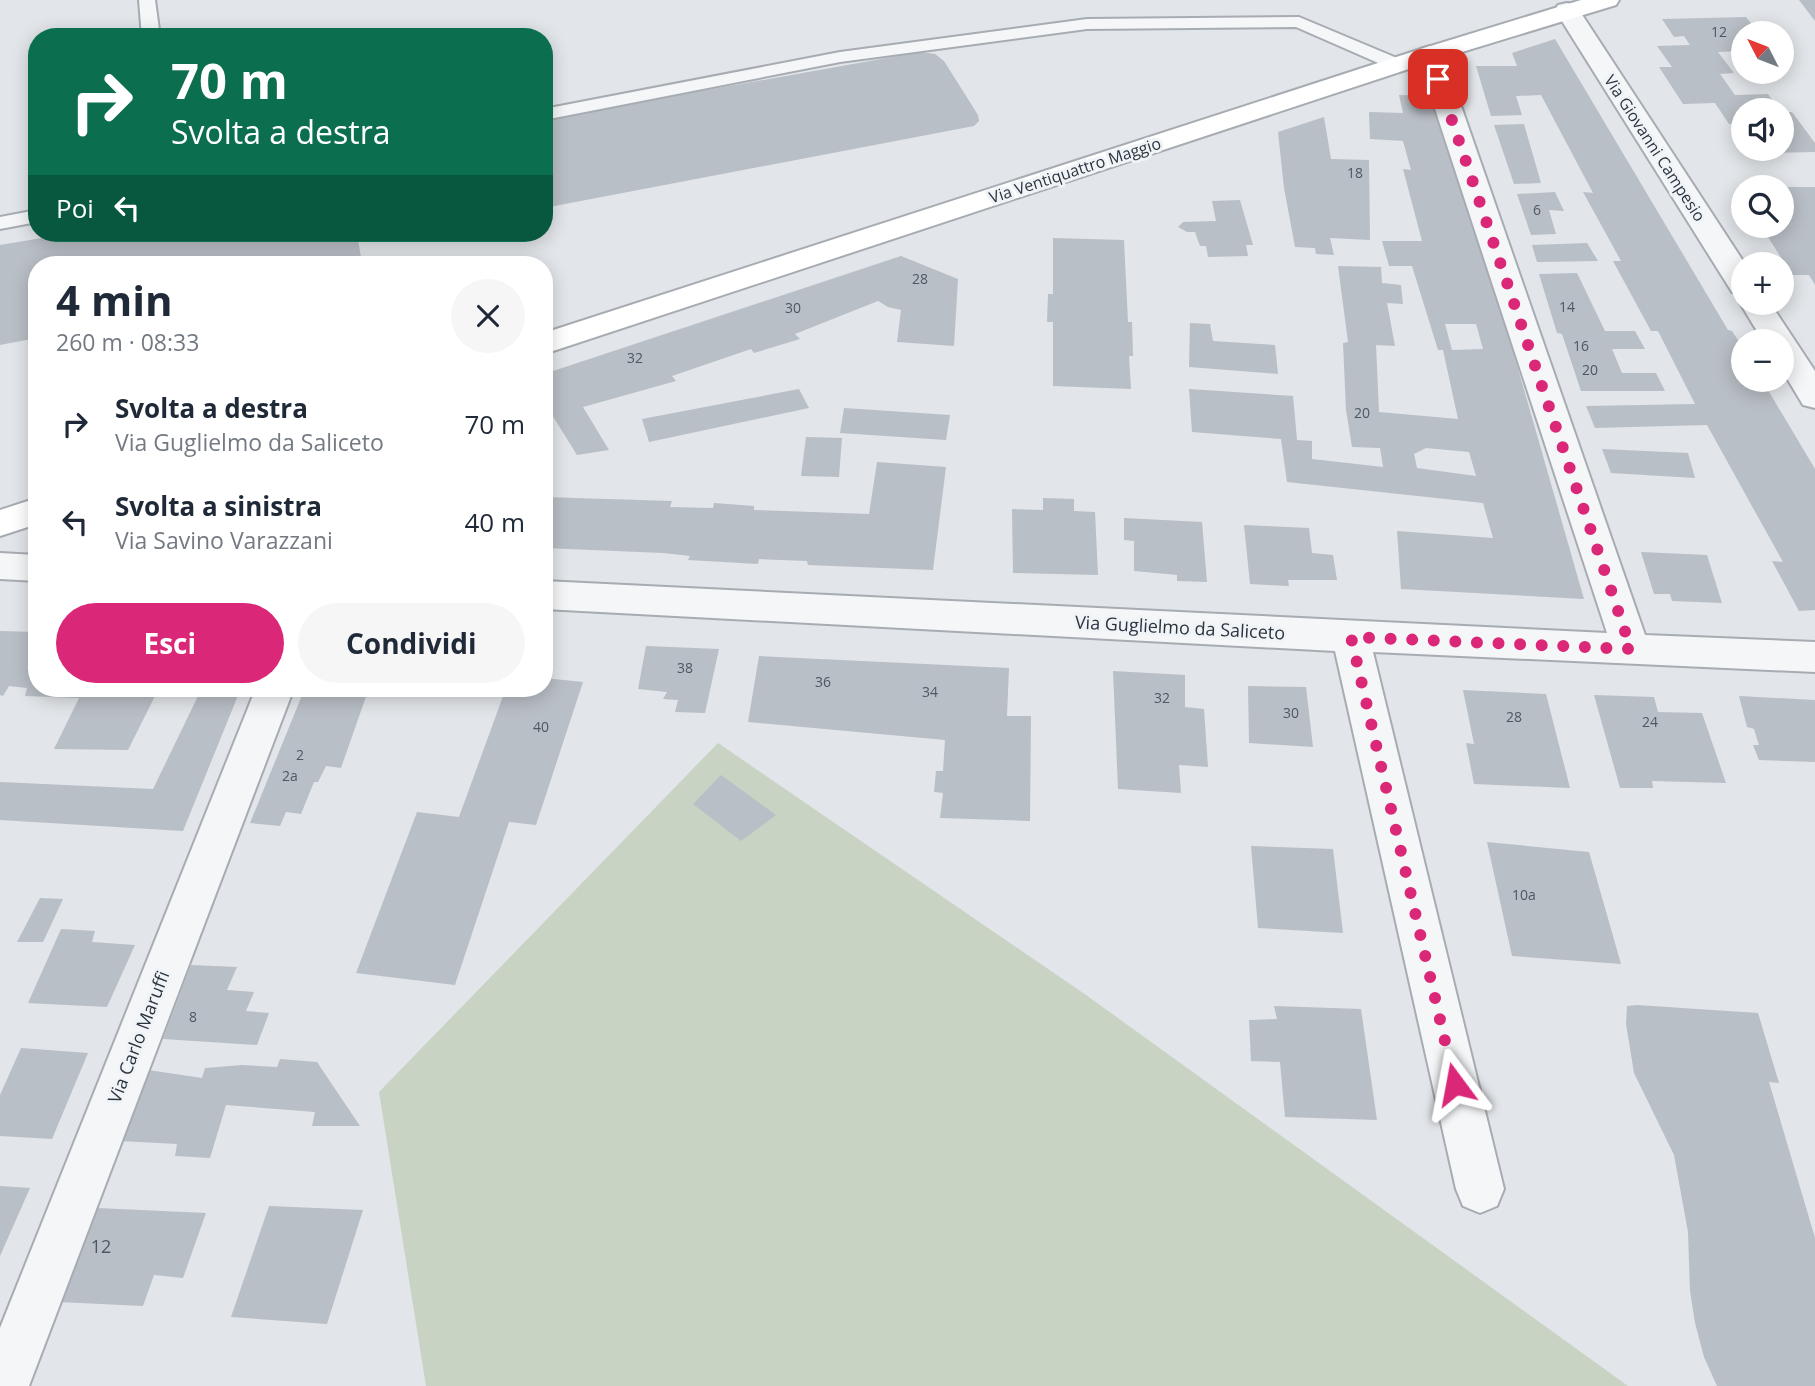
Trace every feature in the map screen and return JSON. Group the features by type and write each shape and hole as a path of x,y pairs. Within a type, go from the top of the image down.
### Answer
{"main road":[{"name":"Via Ventiquattro Maggio","path":"553,341 1430,54 1567,10 1607,0"},
{"path":"0,505 28,500"},
{"path":"0,523 28,514"}],"street":[{"name":"Via Giovanni Campesio","path":"1567,10 1731,266"},
{"path":"1430,54 1631,649"},
{"path":"1794,365 1815,397"},
{"path":"0,566 28,568"},
{"name":"Via Guglielmo da Saliceto","path":"553,595 1351,637 1815,657"},
{"path":"1351,637 1480,1189"},
{"name":"Via Carlo Maruffi","path":"1,1386 271,697"}],"lane":[{"path":"147,0 150,28"},
{"path":"553,113 840,57 1087,24 1298,22 1398,65"},
{"path":"0,223 28,218"}],"green space":[{"path":"718,743 1086,995 1628,1386 426,1386 379,1092"}],"building":[{"path":"1799,0 1815,0 1815,21"},
{"path":"1746,17 1749,21 1731,21 1731,51 1718,52 1731,69 1731,73 1720,74 1735,95 1768,94 1771,98 1731,98 1731,124 1715,103 1683,104 1659,67 1672,67 1657,46 1690,45 1684,36 1674,37 1662,19"},
{"path":"1555,39 1728,330 1731,331 1731,392 1769,392 1815,469 1815,610 1799,611 1772,561 1783,562 1707,425 1595,428 1586,406 1695,404 1658,331 1651,331 1613,261 1621,261 1583,192 1593,193 1541,95 1516,96 1522,115 1491,116 1476,66 1517,66 1512,53"},
{"path":"920,52 935,54 944,61 978,115 979,121 974,126 553,206 553,117"},
{"path":"1399,95 1436,96 1482,243 1584,599 1401,589 1397,531 1493,538 1483,503 1287,482 1281,439 1192,432 1189,389 1293,396 1297,440 1312,441 1312,459 1383,467 1380,448 1352,447 1346,410 1343,343 1348,342 1338,266 1381,267 1382,283 1401,285 1403,304 1387,303 1395,346 1376,345 1379,412 1458,419 1443,350 1438,350 1412,266 1389,266 1382,241 1422,241 1403,169 1411,170 1403,141 1370,139 1369,112 1403,113","holes":["1445,324 1476,324 1483,349 1452,350","1426,448 1469,452 1476,476 1417,468 1414,454"]},
{"path":"1794,115 1815,143 1815,152 1794,152"},
{"path":"1324,117 1331,159 1369,160 1370,240 1330,238 1334,255 1316,254 1315,248 1295,247 1284,188 1278,132"},
{"path":"1524,124 1541,183 1514,184 1494,125"},
{"path":"1794,187 1815,187 1815,285 1809,275 1794,275 1794,252 1777,252 1769,238 1794,238"},
{"path":"1555,192 1564,211 1549,210 1556,234 1531,235 1517,194"},
{"path":"1240,200 1253,245 1246,245 1248,256 1208,257 1206,246 1200,246 1195,232 1187,232 1178,227 1183,222 1216,221 1212,201"},
{"path":"1053,238 1124,240 1128,322 1132,322 1133,356 1129,356 1131,389 1053,386 1053,322 1047,322 1048,294 1053,294"},
{"path":"28,240 358,242 361,256 28,256 28,340 0,345 0,245"},
{"path":"1587,243 1598,261 1537,262 1532,245"},
{"path":"901,256 958,279 954,346 897,342 901,310 878,301 795,334 800,339 754,353 751,349 672,376 676,381 583,407 609,450 577,455 553,416 553,371"},
{"path":"1577,273 1605,331 1635,331 1645,349 1612,349 1622,373 1656,373 1665,391 1581,391 1562,334 1557,333 1539,274"},
{"path":"1190,323 1210,324 1213,341 1275,345 1278,374 1189,367"},
{"path":"799,389 809,408 649,442 642,419"},
{"path":"844,408 950,415 946,440 840,433"},
{"path":"806,437 842,438 839,477 801,476"},
{"path":"1602,449 1688,453 1695,478 1611,473"},
{"path":"877,462 946,467 933,570 808,565 807,561 759,559 758,564 688,560 690,556 663,553 553,548 553,497 672,501 670,507 713,508 714,503 754,506 754,510 869,514"},
{"path":"1043,498 1074,499 1074,511 1095,512 1098,575 1013,573 1012,509 1043,510"},
{"path":"1124,518 1202,522 1207,582 1177,581 1177,575 1134,571 1134,541 1124,540"},
{"path":"1244,525 1309,528 1312,553 1333,555 1337,580 1288,580 1289,586 1250,584"},
{"path":"1641,552 1707,555 1722,603 1672,601 1670,594 1654,594"},
{"path":"0,631 28,632 28,696 25,696 27,688 9,686 3,696 0,695"},
{"path":"646,646 719,649 705,713 675,712 678,700 663,699 667,692 638,689"},
{"path":"759,656 1009,668 1007,716 1031,716 1030,821 940,818 943,793 934,792 936,771 943,771 945,740 748,722"},
{"path":"1113,671 1185,675 1185,707 1204,709 1208,767 1179,765 1181,793 1118,789"},
{"path":"553,679 583,682 536,825 509,822 455,985 356,973 417,812 459,817 503,697 553,697"},
{"path":"1248,686 1306,687 1313,747 1249,743"},
{"path":"1463,690 1546,694 1570,788 1474,784 1466,743 1474,744"},
{"path":"1594,695 1654,697 1658,712 1702,713 1726,783 1652,781 1653,788 1620,788"},
{"path":"1739,696 1815,700 1815,762 1759,760 1753,745 1759,745 1754,729 1747,727"},
{"path":"52,697 154,697 128,750 54,749 79,698"},
{"path":"198,697 237,697 183,831 0,820 0,782 153,789"},
{"path":"301,697 366,697 341,768 326,766 318,782 314,782 301,814 286,812 280,826 250,823"},
{"path":"721,775 776,815 741,841 693,804"},
{"path":"1487,842 1589,852 1621,964 1512,956"},
{"path":"1251,846 1333,849 1343,933 1258,928"},
{"path":"40,898 63,899 43,942 17,942"},
{"path":"61,929 95,931 92,942 135,945 107,1007 28,1003"},
{"path":"191,965 237,967 227,990 254,992 246,1011 269,1013 257,1045 163,1039"},
{"path":"1274,1006 1361,1009 1377,1120 1285,1117 1280,1062 1251,1061 1249,1020 1277,1019"},
{"path":"1627,1006 1758,1013 1779,1083 1769,1082 1815,1238 1815,1386 1717,1386 1704,1357 1695,1323 1690,1291 1688,1232 1674,1155 1634,1073 1626,1024"},
{"path":"21,1048 88,1053 52,1139 0,1136 0,1095"},
{"path":"280,1059 317,1062 360,1126 312,1126 315,1112 226,1105 210,1158 175,1156 177,1144 120,1141 148,1070 202,1078 205,1068 242,1065 277,1067"},
{"path":"0,1186 30,1188 0,1256"},
{"path":"269,1206 363,1210 327,1324 231,1317"},
{"path":"97,1208 206,1213 183,1278 154,1275 143,1306 59,1302"}],"route":[{"path":"1438,79 1631,649 1351,637 1455,1084"}]}
